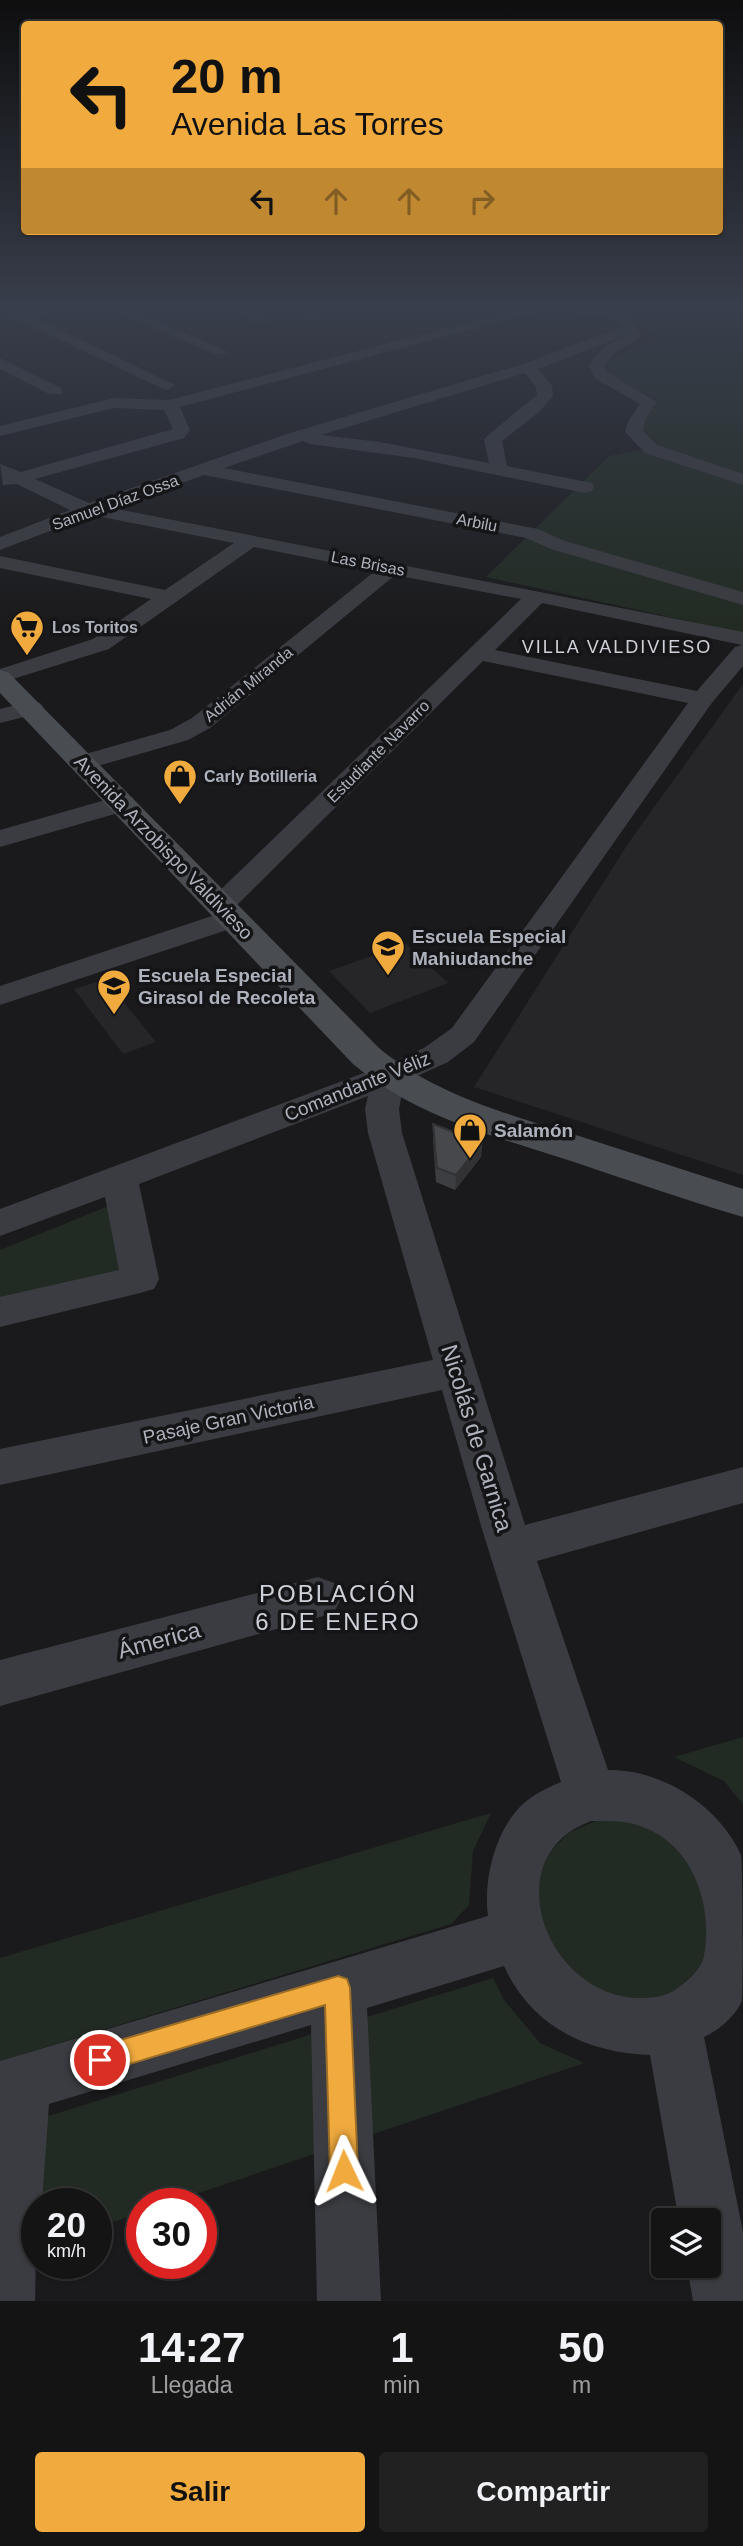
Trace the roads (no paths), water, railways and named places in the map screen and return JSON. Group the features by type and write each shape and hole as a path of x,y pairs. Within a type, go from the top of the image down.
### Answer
{"street":[{"path":"0,431 80,411"},
{"path":"6,477 178,434 182,430 175,411"},
{"name":"Samuel Díaz Ossa","path":"0,544 90,509 293,438 381,411"},
{"path":"499,470 493,440 501,428 527,411"},
{"path":"643,411 634,432 651,449 743,480"},
{"path":"293,438 401,449 474,467 585,487"},
{"name":"Arbilu","path":"205,470 531,533 558,545 743,599"},
{"name":"Las Brisas","path":"6,477 75,506 743,639"},
{"path":"0,677 101,644 251,540"},
{"path":"0,562 170,597"},
{"name":"Adrián Miranda","path":"83,762 178,735 201,723 391,567"},
{"name":"Estudiante Navarro","path":"0,996 226,912 477,653 537,596"},
{"name":"Comandante Véliz","path":"0,1223 389,1076 436,1055 463,1035 703,699 743,652"},
{"path":"477,653 703,699"},
{"name":"Avenida Arzobispo Valdivieso","path":"0,677 16,712 83,762 366,1056 389,1076 412,1091 449,1107 743,1203"},
{"path":"0,839 123,803"},
{"name":"Nicolás de Garnica","path":"389,1076 382,1109 384,1133 511,1549 591,1796"},
{"path":"0,1312 140,1279 119,1176"},
{"name":"Pasaje Gran Victoria","path":"0,1467 456,1371"},
{"path":"511,1549 743,1485"},
{"name":"Ámerica","path":"0,1683 317,1598"},
{"path":"591,1796 621,1796 652,1803 681,1819 733,1869 736,1932 731,1962 718,1988 698,2010 673,2024 636,2029 597,2022 562,2001 534,1971 517,1935 512,1903 514,1882 525,1844 542,1822 565,1805 591,1796"},
{"path":"3,2301 10,2086 517,1935"},
{"path":"338,1988 349,2301"},
{"path":"673,2024 725,2301"}],"place":[{"name":"Los Toritos","path":"27,657"},
{"name":"Carly Botilleria","path":"180,806"},
{"name":"Escuela Especial Mahiudanche","path":"388,977"},
{"name":"Escuela Especial Girasol de Recoleta","path":"114,1016"},
{"name":"Salamón","path":"470,1160"}],"district":[{"name":"VILLA VALDIVIESO","path":"617,647"},
{"name":"POBLACIÓN 6 DE ENERO","path":"338,1608"}]}
